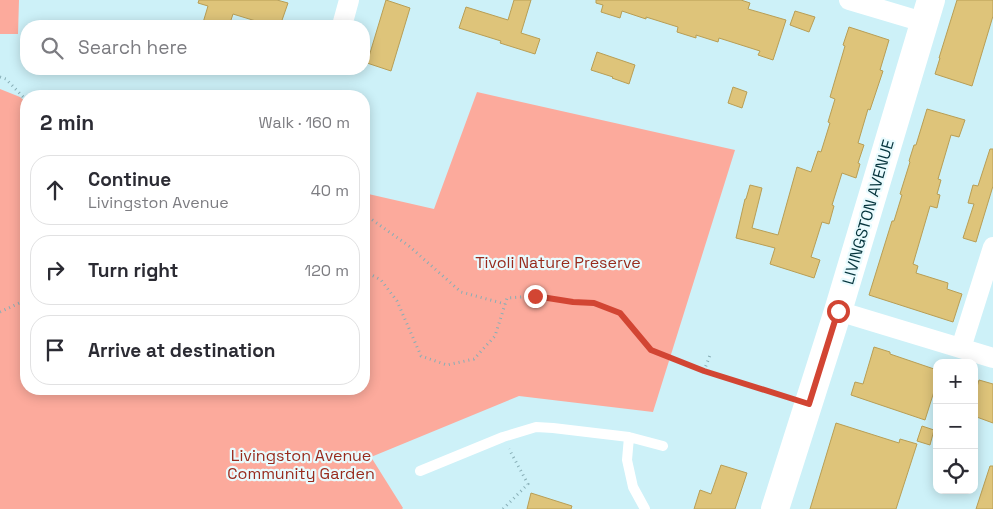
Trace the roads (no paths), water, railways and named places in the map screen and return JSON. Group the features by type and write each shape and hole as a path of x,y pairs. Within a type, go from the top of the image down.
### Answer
{"street":[{"path":"344,20 349,0"},
{"path":"849,0 927,11"},
{"name":"LIVINGSTON AVENUE","path":"774,509 838,311 927,11"},
{"path":"961,348 993,247"},
{"path":"838,311 993,358"}],"lane":[{"path":"420,472 503,437 536,427 629,437 663,446"},
{"path":"629,437 627,460 633,487 645,509"}],"park label":[{"name":"Tivoli Nature Preserve","path":"558,262"},
{"name":"Livingston Avenue Community Garden","path":"301,464"}]}
